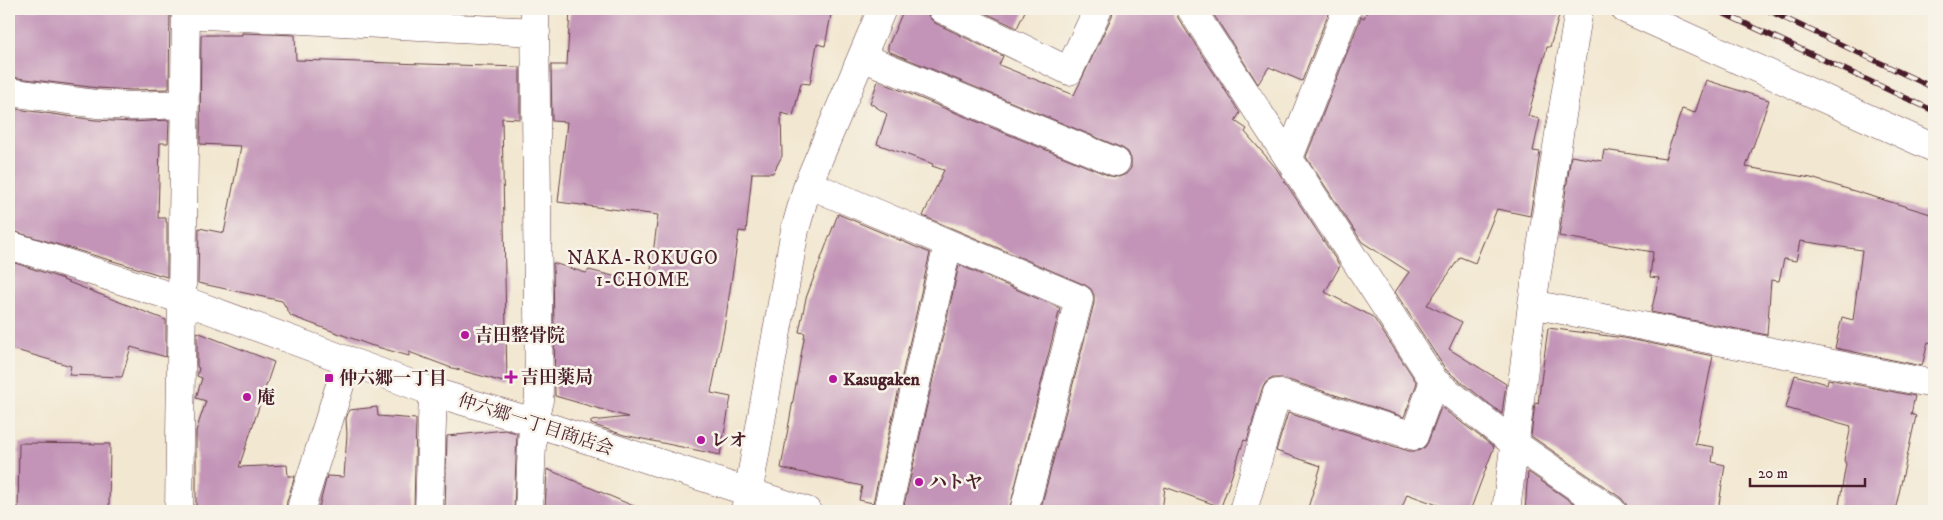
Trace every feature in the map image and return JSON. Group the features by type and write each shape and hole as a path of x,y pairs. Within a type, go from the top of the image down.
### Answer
{"street":[{"path":"747,501 795,230 808,184 882,9"},
{"path":"942,9 1069,71 1098,9"},
{"path":"1191,9 1434,381 1515,444 1612,511"},
{"path":"1288,158 1347,9"},
{"path":"1506,511 1532,304 1579,9"},
{"path":"1625,9 1934,148"},
{"path":"179,511 186,12 536,20 539,400 533,422 529,511"},
{"path":"862,57 1116,162"},
{"path":"9,92 96,104 131,106 185,104"},
{"path":"808,184 1079,299 1024,511"},
{"path":"887,511 948,244"},
{"name":"仲六郷一丁目商店会","path":"9,245 183,300 434,392 533,422 747,501 807,511"},
{"path":"1532,304 1934,384"},
{"path":"302,511 302,505 348,360"},
{"path":"1248,510 1278,393 1414,436 1434,381"},
{"path":"429,511 434,392"}],"building":[{"path":"9,9 170,9 169,89 131,90 98,88 9,77"},
{"path":"570,9 832,9 825,46 817,44 810,84 801,83 793,116 781,113 782,156 773,173 752,173 746,232 739,231 724,329 711,393 731,397 720,455 624,435 591,424 591,421 628,417 555,396 553,263 586,273 589,270 649,285 658,215 558,202 567,122 552,121 551,65 567,65"},
{"path":"904,9 927,9 929,17 935,23 1003,56 999,65 1074,95 1112,16 1113,9 1176,9 1178,18 1240,113 1235,121 1247,129 1245,132 1276,168 1340,266 1325,292 1373,317 1417,383 1404,417 1282,378 1273,378 1266,382 1262,389 1247,441 1244,440 1221,507 1165,487 1162,511 1040,511 1094,303 1094,295 1091,289 1085,285 923,216 944,170 932,166 933,164 877,144 887,114 870,103 878,81 1110,176 1119,177 1126,174 1131,168 1131,159 1128,152 1122,148 888,51 888,46"},
{"path":"977,9 1026,9 1017,28"},
{"path":"1210,9 1330,9 1302,81 1269,67 1258,84"},
{"path":"1368,9 1561,9 1550,47 1547,47 1528,116 1540,119 1533,151 1540,152 1530,216 1497,209 1475,263 1460,257 1427,305 1462,322 1449,349 1506,384 1502,414 1446,370 1395,292 1409,272 1362,242 1306,157 1361,17 1364,18"},
{"path":"242,33 295,35 296,60 520,67 520,119 502,118 507,383 449,367 409,352 409,356 370,345 291,316 282,301 198,283 199,228 224,233 241,146 200,144 201,35 242,35"},
{"path":"1706,80 1769,100 1746,167 1811,178 1934,215 1934,343 1928,342 1922,366 1835,348 1842,317 1853,320 1862,250 1800,241 1796,261 1784,259 1779,281 1771,280 1767,335 1651,312 1659,278 1650,277 1653,252 1559,236 1571,156 1602,161 1604,150 1665,159 1682,109 1695,113"},
{"path":"9,108 95,120 131,122 169,120 168,143 160,143 158,218 166,218 167,222 167,277 9,230"},
{"path":"838,214 930,253 873,503 859,500 862,486 781,468 805,333 799,332 806,298"},
{"path":"9,261 64,279 166,320 166,357 131,347 122,377 69,375 71,366 9,348"},
{"path":"959,265 1060,308 1009,511 903,510"},
{"path":"1548,328 1624,338 1713,356 1695,444 1714,447 1712,462 1725,465 1718,511 1627,511 1626,504 1621,498 1531,436 1535,403 1538,404"},
{"path":"197,332 274,362 239,467 287,465 288,476 295,476 287,501 286,511 196,511 196,431 206,401 196,398 202,378 197,376 199,368 197,367"},
{"path":"1795,375 1827,384 1828,379 1915,396 1911,414 1916,416 1895,511 1838,511 1846,464 1844,460 1851,426 1786,408"},
{"path":"377,407 378,416 416,419 414,511 318,511 327,476 344,477 347,434 346,419 349,410"},
{"path":"1441,407 1494,447 1470,511 1454,511 1407,494 1401,511 1307,511 1321,466 1276,451 1288,413 1409,451 1418,451 1425,447 1428,442"},
{"path":"505,430 517,433 514,511 445,511 447,436"},
{"path":"19,443 110,444 109,511 18,511"},
{"path":"547,469 645,511 545,511"},
{"path":"1528,472 1585,511 1525,511"}],"railway":[{"path":"1714,9 1934,111"},
{"path":"1765,9 1934,88"}],"place":[{"name":"吉田整骨院","path":"465,335"},
{"name":"吉田薬局","path":"511,377"},
{"name":"仲六郷一丁目","path":"329,378"},
{"name":"Kasugaken","path":"833,379"},
{"name":"庵","path":"247,397"},
{"name":"レオ","path":"701,440"},
{"name":"ハトヤ","path":"919,482"}],"district":[{"name":"NAKA-ROKUGO 1-CHOME","path":"643,268"}]}
